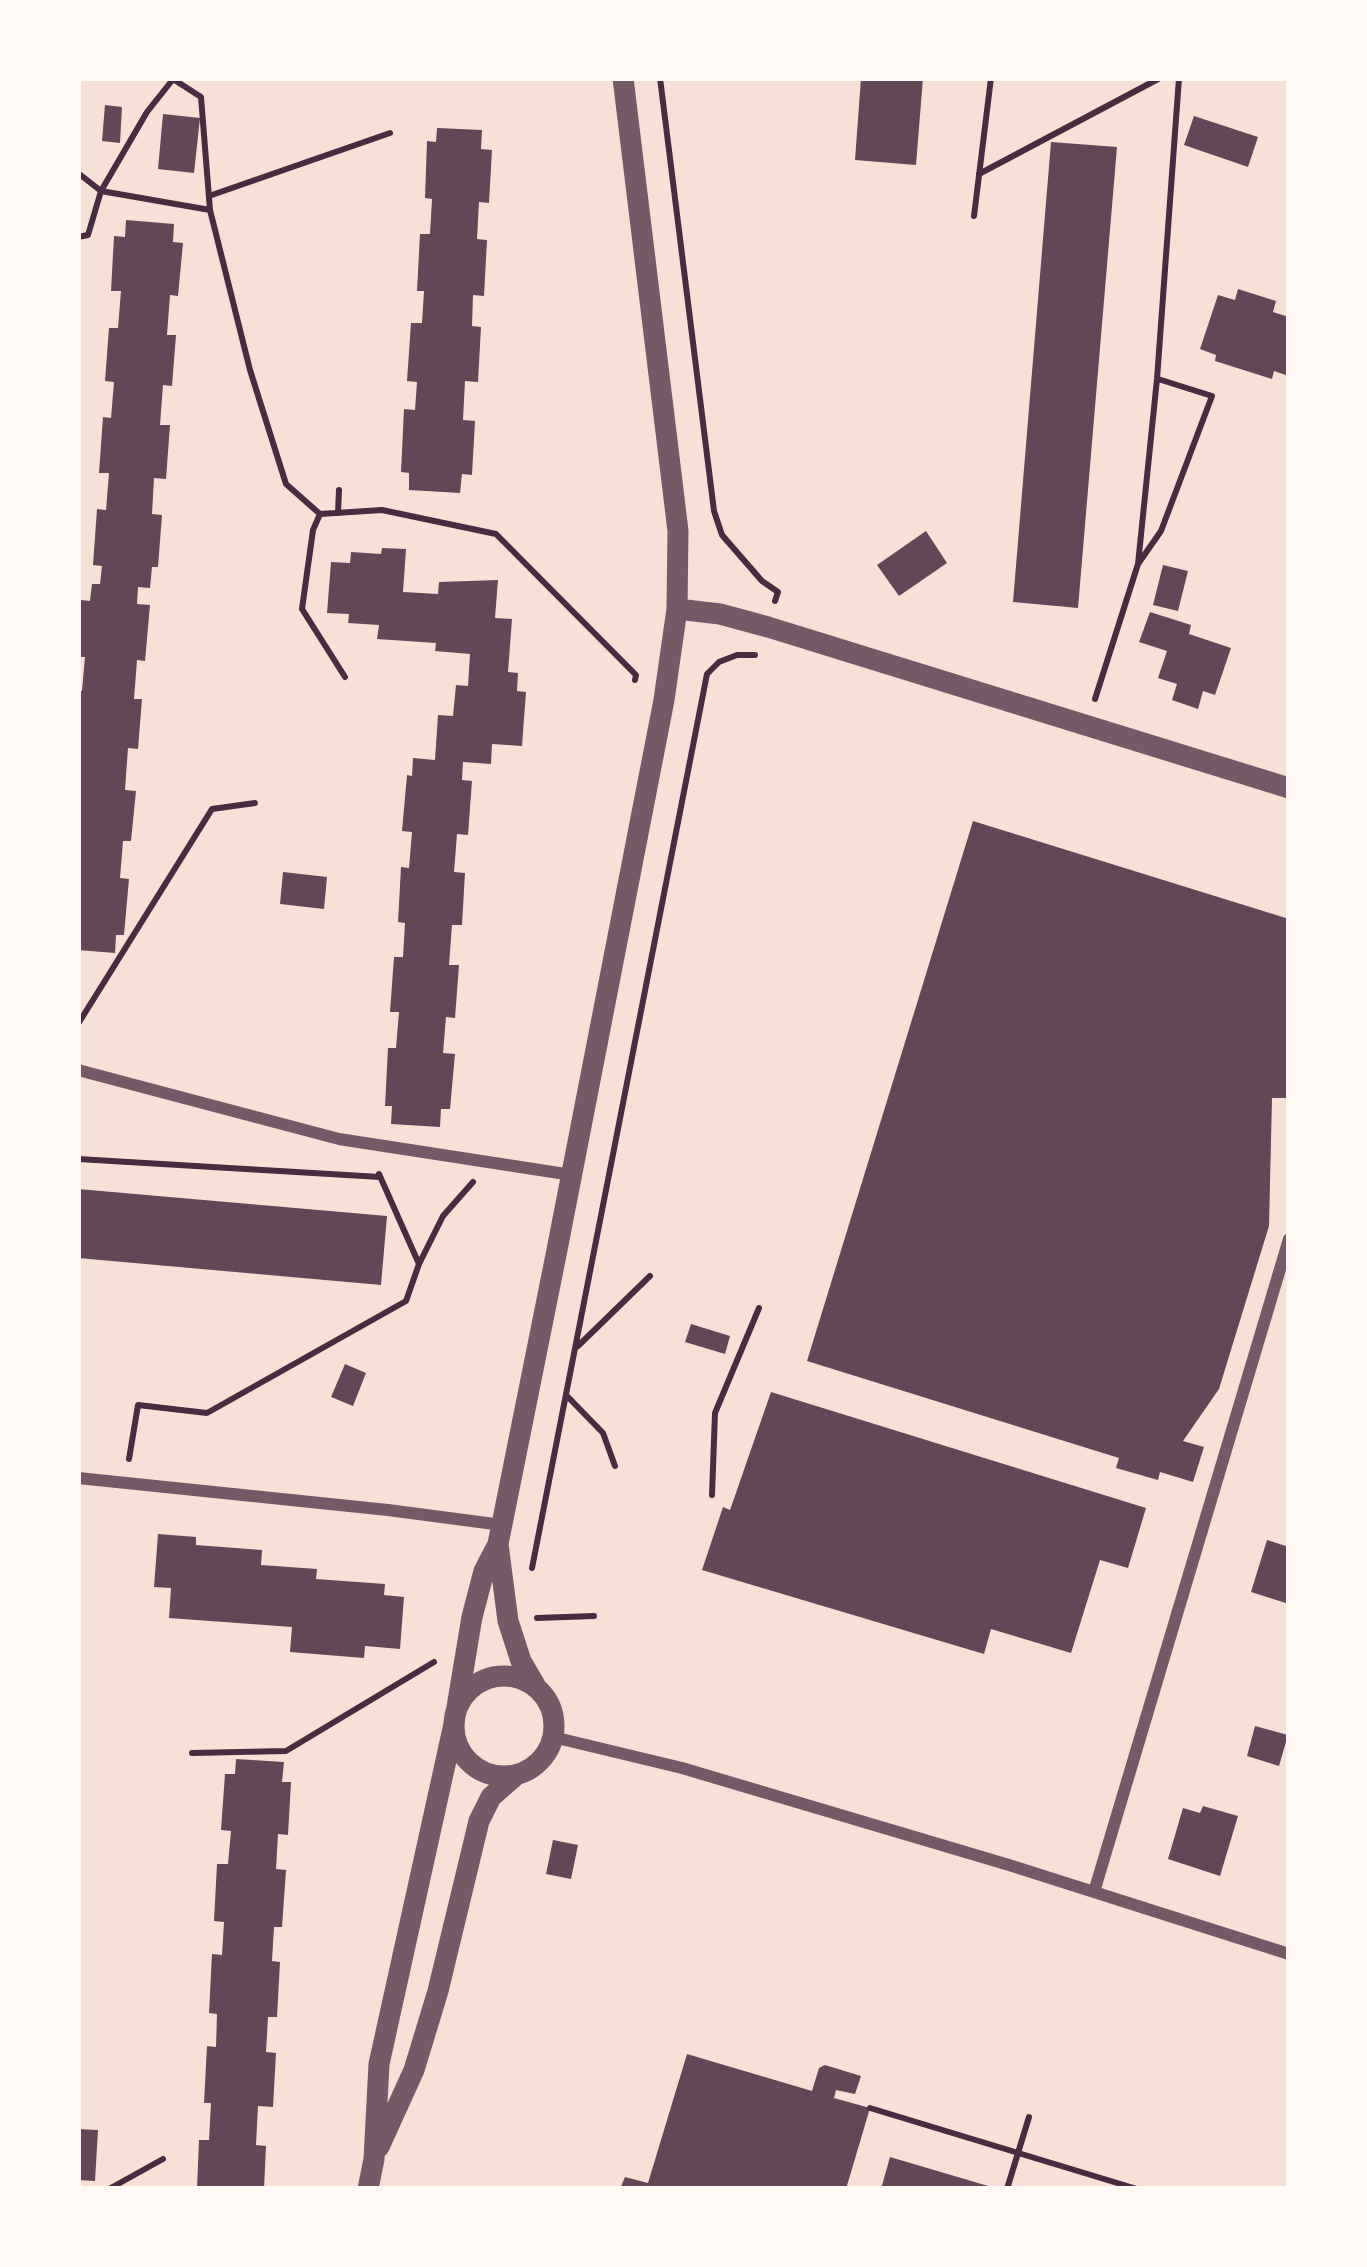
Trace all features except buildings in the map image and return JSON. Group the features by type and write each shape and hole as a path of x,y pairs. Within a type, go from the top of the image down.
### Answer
{"street":[{"path":"368,2189 380,2064 456,1716 472,1617 500,1535 660,723 677,609 678,531 623,78"},
{"path":"677,609 768,627 1289,788"},
{"path":"78,1070 171,1098 364,1144 572,1175"},
{"path":"1094,1892 1289,1239"},
{"path":"78,1478 500,1535"},
{"path":"374,2158 420,2050 479,1821 491,1797 540,1762 553,1737 552,1709 521,1661 508,1622 500,1535"},
{"path":"516,1775 500,1776 472,1765 462,1753 456,1716 467,1691 482,1681 500,1676 536,1686"},
{"path":"553,1737 682,1768 1289,1954"}],"path":[{"path":"78,237 88,235 101,191 147,112 173,78 202,97 210,210 250,370 286,484 320,514 382,510 496,534 636,675 632,694"},
{"path":"660,78 714,512 736,554 778,592"},
{"path":"974,216 991,78"},
{"path":"979,174 1160,78"},
{"path":"1087,725 1138,564 1179,78"},
{"path":"209,196 390,133"},
{"path":"78,173 101,191 210,210"},
{"path":"1138,564 1161,531 1212,395 1157,379"},
{"path":"338,513 339,490"},
{"path":"320,514 302,609 345,677"},
{"path":"528,1589 707,674 719,662 737,655 760,656"},
{"path":"78,1024 212,809 255,802"},
{"path":"364,1144 419,1264"},
{"path":"78,1159 380,1177"},
{"path":"125,1482 138,1405 207,1413 406,1301 443,1216 491,1162"},
{"path":"575,1349 650,1276"},
{"path":"712,1495 715,1413 759,1309"},
{"path":"566,1395 603,1433 615,1466"},
{"path":"192,1753 286,1751 439,1659"},
{"path":"870,2108 1134,2188"},
{"path":"1007,2189 1029,2116"},
{"path":"109,2189 163,2159"}]}
